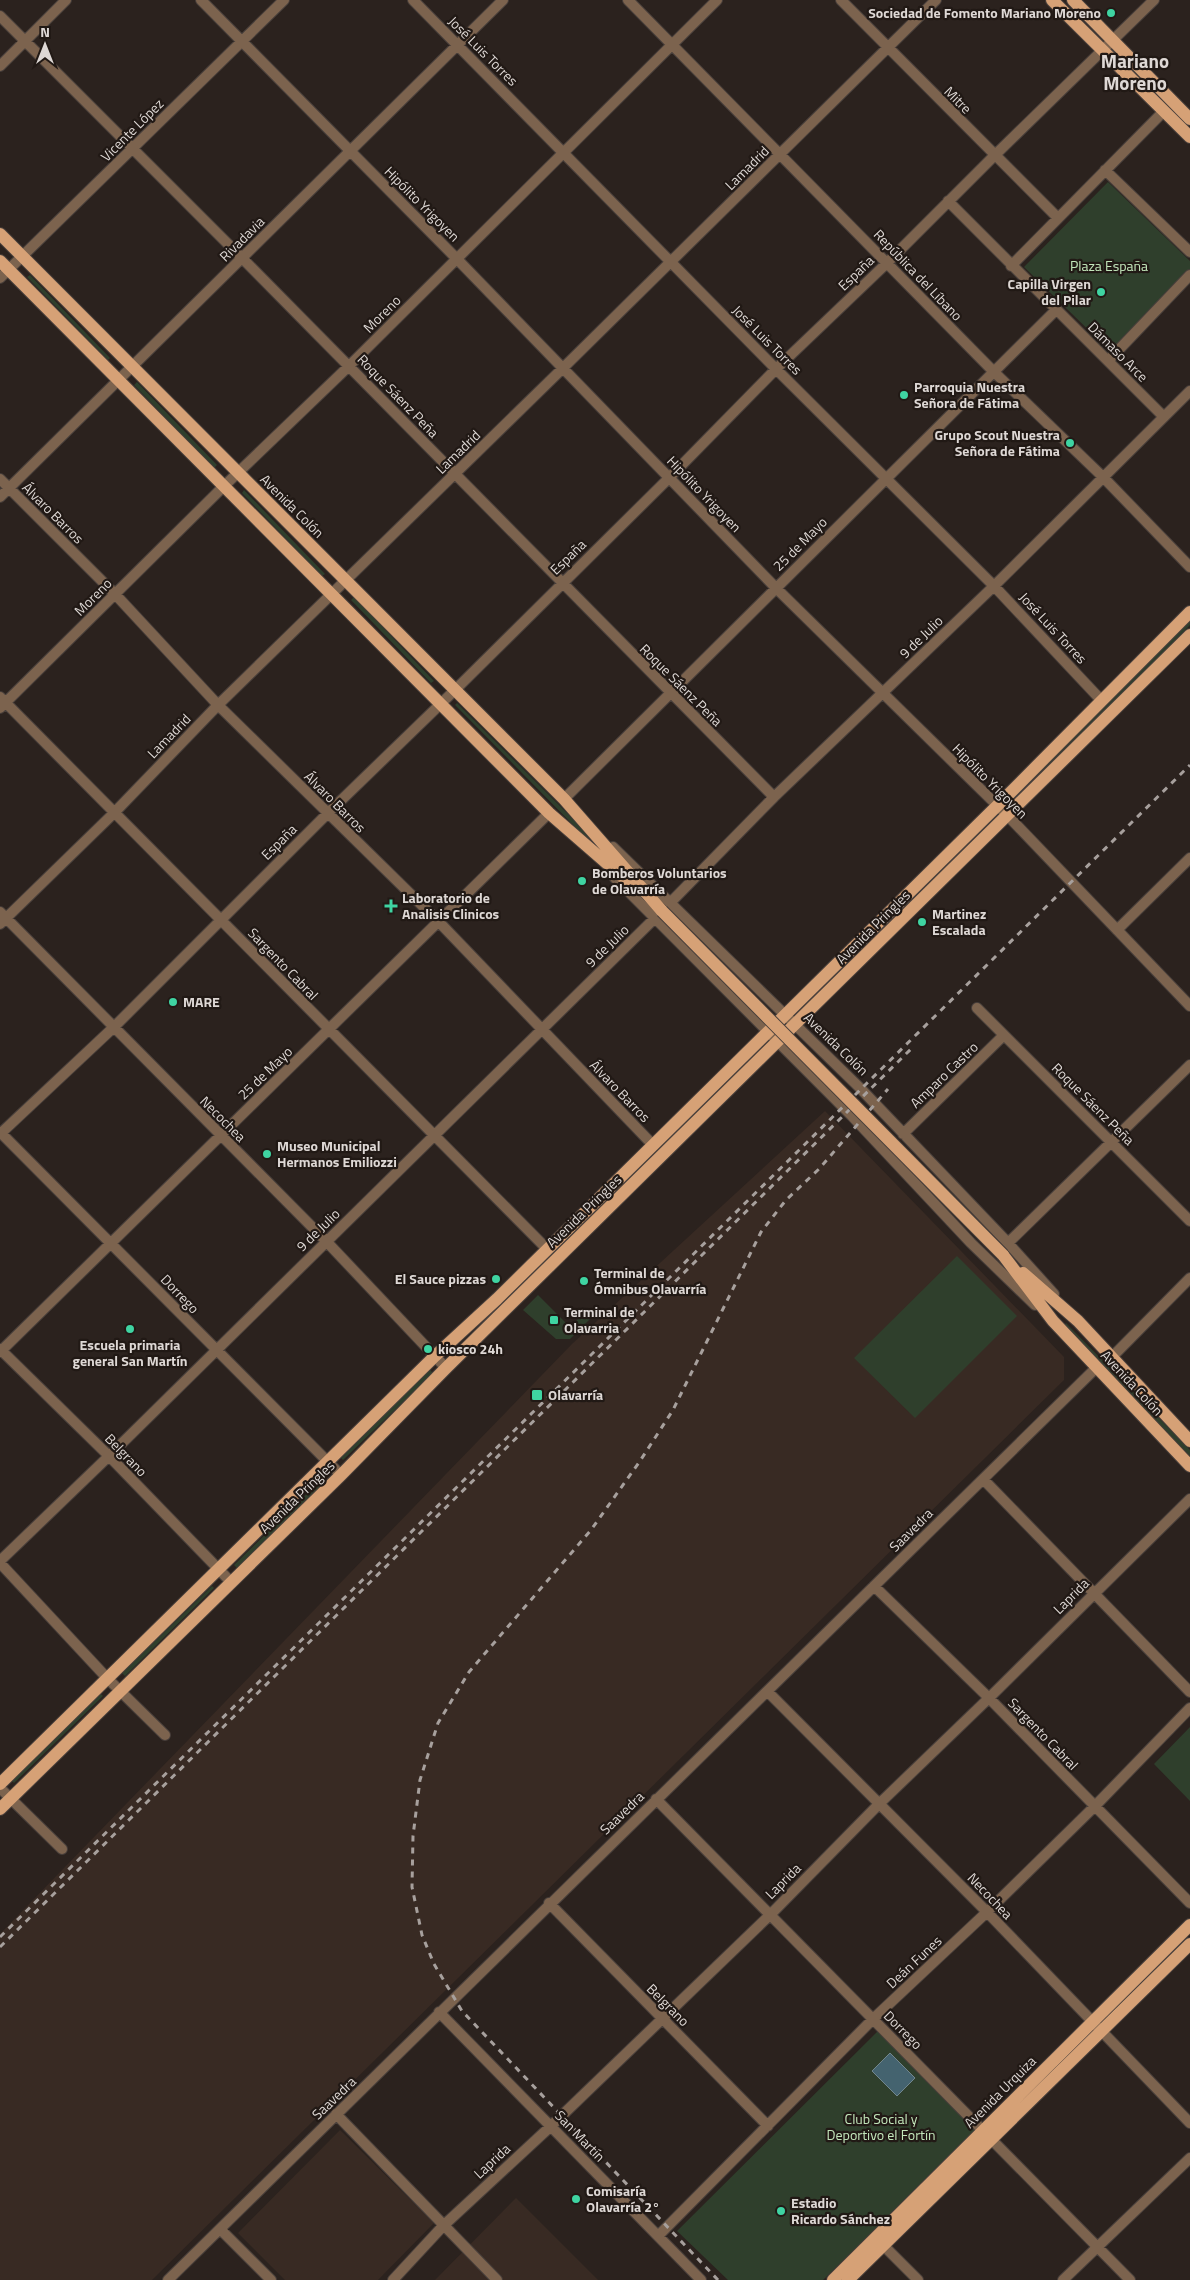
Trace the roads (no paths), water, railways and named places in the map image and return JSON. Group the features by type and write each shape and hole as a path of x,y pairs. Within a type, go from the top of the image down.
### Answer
{"main road":[{"path":"1052,0 1190,137"},
{"path":"1073,0 1190,119"},
{"name":"Avenida Colón","path":"0,234 564,798 663,910 1003,1255 1078,1321 1190,1441"},
{"name":"Avenida Colón","path":"3,270 119,379 223,487 549,813 663,910"},
{"name":"Avenida Pringles","path":"0,1784 768,1032 1190,612"},
{"name":"Avenida Pringles","path":"0,1809 341,1475 446,1368 1190,635"},
{"name":"Avenida Colón","path":"1003,1255 1053,1321 1190,1466"},
{"name":"Avenida Urquiza","path":"848,2280 880,2241 987,2134 1092,2021 1190,1926"},
{"name":"Avenida Urquiza","path":"987,2134 1101,2030 1190,1944"},
{"name":"Avenida Urquiza","path":"832,2280 880,2241"}],"street":[{"path":"0,66 66,0"},
{"name":"Hipólito Yrigoyen","path":"201,0 457,258 562,369 776,588 1008,816 1190,1006"},
{"name":"Vicente López","path":"3,270 23,257 284,0"},
{"name":"José Luis Torres","path":"414,0 670,262 994,586 1101,700"},
{"name":"Rivadavia","path":"0,497 503,0"},
{"name":"República del Líbano","path":"628,0 888,262 994,372 1103,477 1190,567"},
{"name":"Moreno","path":"2,702 349,366 717,0"},
{"name":"Mitre","path":"841,0 994,156 1058,218"},
{"name":"Lamadrid","path":"2,918 114,813 218,705 345,579 455,474 936,0"},
{"name":"España","path":"0,1133 114,1027 326,814 439,703 456,689 669,478 776,369 888,262 1154,0"},
{"name":"Roque Sáenz Peña","path":"0,16 242,258 774,797"},
{"path":"1011,266 1164,111"},
{"path":"1105,170 1190,252"},
{"name":"Dámaso Arce","path":"948,201 1163,416"},
{"path":"1108,361 1190,275"},
{"name":"25 de Mayo","path":"564,798 1056,310"},
{"name":"9 de Julio","path":"0,1562 435,1136 774,797 994,586 1190,391"},
{"name":"Álvaro Barros","path":"0,479 115,594 218,705 326,814 439,922 652,1144"},
{"name":"Sargento Cabral","path":"2,702 222,920 328,1030 547,1249"},
{"name":"25 de Mayo","path":"1,1351 549,813"},
{"path":"1117,930 1190,858"},
{"name":"Avenida Colón","path":"663,910 784,1014 860,1088 1008,1243 1078,1321"},
{"name":"Avenida Colón","path":"663,910 768,1032 860,1123 972,1243 1053,1321"},
{"name":"Necochea","path":"2,918 114,1027 326,1241 446,1368"},
{"name":"Roque Sáenz Peña","path":"977,1008 1190,1221"},
{"name":"Amparo Castro","path":"903,1134 1004,1035"},
{"path":"1008,1243 1190,1065"},
{"name":"Dorrego","path":"0,1133 341,1475"},
{"path":"1112,1357 1190,1278"},
{"name":"Belgrano","path":"1,1351 109,1456 231,1582"},
{"name":"Saavedra","path":"168,2280 549,1903 768,1692 1096,1367"},
{"path":"983,1479 1190,1692"},
{"name":"Laprida","path":"393,2280 443,2226 551,2126 771,1914 880,1803 989,1698 1190,1498"},
{"path":"0,1562 119,1691 164,1735"},
{"name":"Sargento Cabral","path":"874,1586 989,1698 1190,1903"},
{"name":"Necochea","path":"768,1692 987,1912 1190,2123"},
{"name":"Deán Funes","path":"658,2236 873,2019 987,1912 1095,1806 1190,1708"},
{"path":"0,1788 62,1849"},
{"name":"Dorrego","path":"656,1799 1130,2280"},
{"name":"Belgrano","path":"549,1903 768,2126"},
{"name":"San Martín","path":"439,2012 701,2280"},
{"path":"336,2114 497,2280"},
{"path":"1063,2280 1096,2246 1190,2158"},
{"path":"220,2229 272,2280"},
{"path":"880,2241 918,2280"}],"water":[{"path":"890,2053 915,2078 897,2096 872,2071"}],"railway":[{"path":"0,1937 1190,765"},
{"path":"0,1947 913,1047"},
{"path":"718,2280 462,2011 434,1964 422,1935 412,1887 413,1836 420,1780 438,1723 469,1672 591,1530 640,1461 673,1410 761,1232 786,1200 819,1169 888,1089"}],"place":[{"name":"Sociedad de Fomento Mariano Moreno","path":"1111,13"},
{"name":"Capilla Virgen del Pilar","path":"1101,292"},
{"name":"Parroquia Nuestra Señora de Fátima","path":"904,395"},
{"name":"Grupo Scout Nuestra Señora de Fátima","path":"1070,443"},
{"name":"Bomberos Voluntarios de Olavarría","path":"582,881"},
{"name":"Laboratorio de Analisis Clinicos","path":"391,906"},
{"name":"Martinez Escalada","path":"922,922"},
{"name":"MARE","path":"173,1002"},
{"name":"Museo Municipal Hermanos Emiliozzi","path":"267,1154"},
{"name":"El Sauce pizzas","path":"496,1279"},
{"name":"Terminal de Ómnibus Olavarría","path":"584,1281"},
{"name":"Terminal de Olavarria","path":"554,1320"},
{"name":"Escuela primaria general San Martín","path":"130,1329"},
{"name":"kiosco 24h","path":"428,1349"},
{"name":"Olavarría","path":"537,1395"},
{"name":"Comisaría Olavarría 2°","path":"576,2199"},
{"name":"Estadio Ricardo Sánchez","path":"781,2211"}],"district":[{"name":"Mariano Moreno","path":"1135,72"}],"park label":[{"name":"Plaza España","path":"1109,266"},
{"name":"Club Social y Deportivo el Fortín","path":"881,2128"}]}
